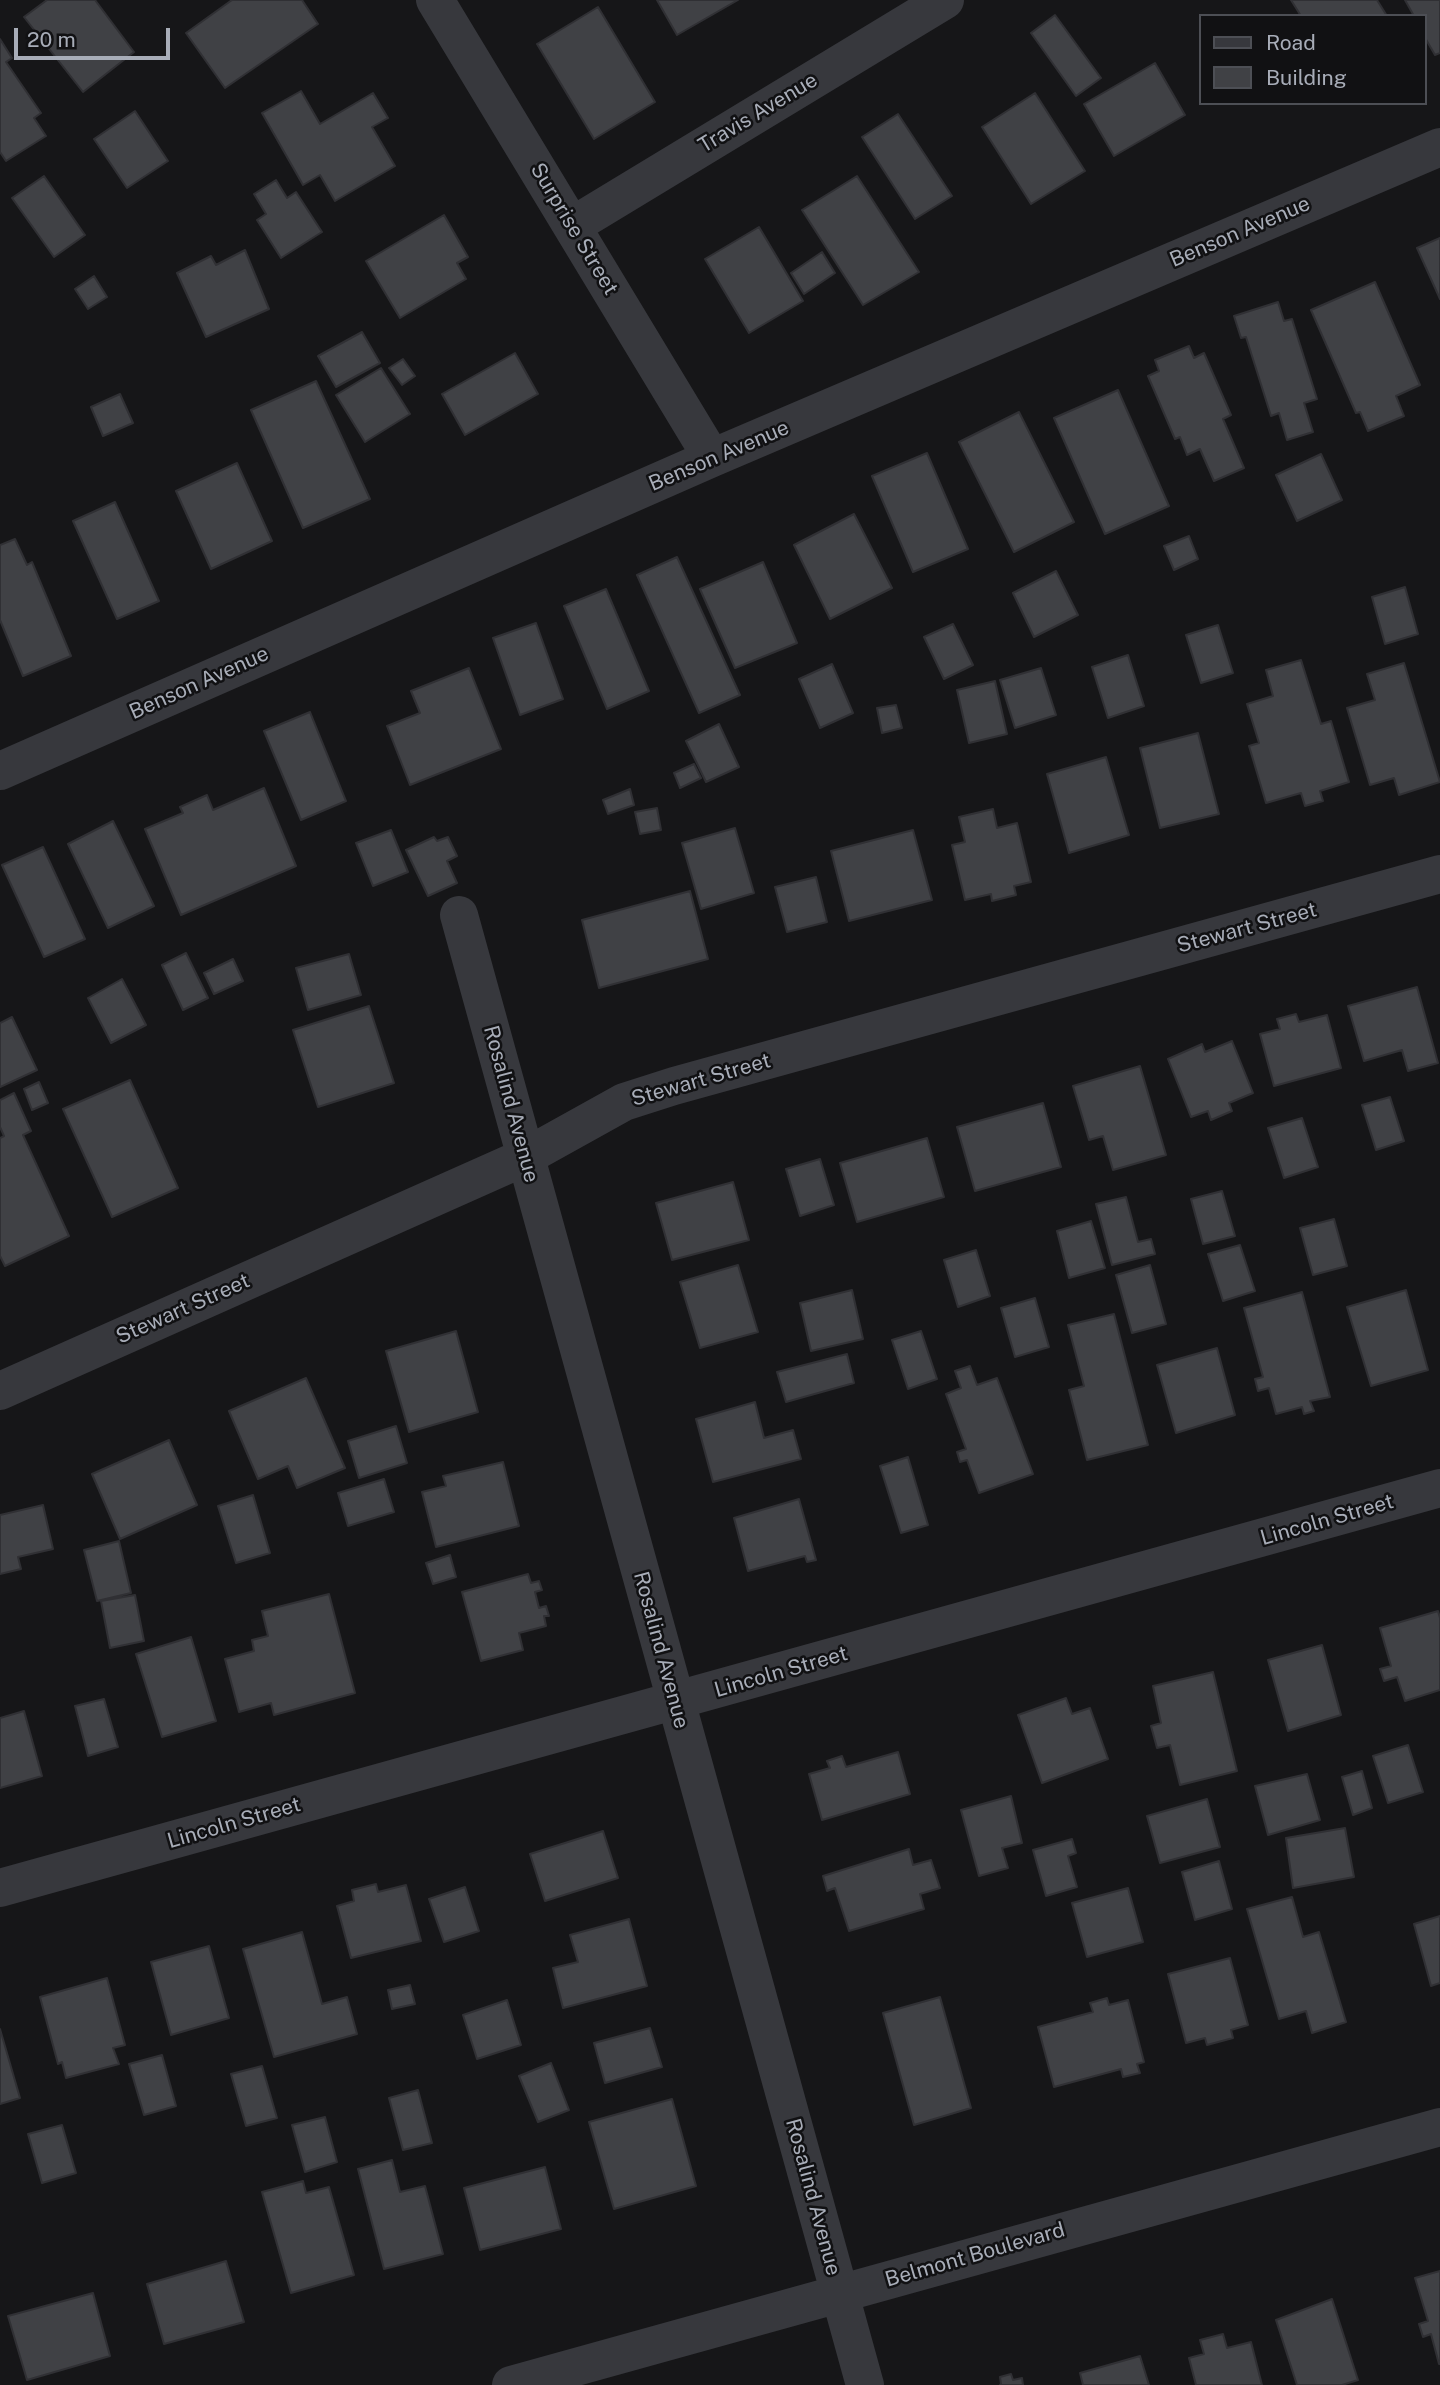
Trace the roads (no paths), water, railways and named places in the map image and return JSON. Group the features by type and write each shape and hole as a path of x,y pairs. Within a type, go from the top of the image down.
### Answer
{"street":[{"name":"Surprise Street","path":"435,0 712,458"},
{"name":"Travis Avenue","path":"572,226 945,0"},
{"name":"Benson Avenue","path":"0,771 712,458 1440,146"},
{"name":"Stewart Street","path":"0,1391 525,1157 624,1102 1440,874"},
{"name":"Rosalind Avenue","path":"459,915 865,2385"},
{"name":"Lincoln Street","path":"0,1888 1440,1488"},
{"name":"Belmont Boulevard","path":"511,2385 1440,2127"}]}
